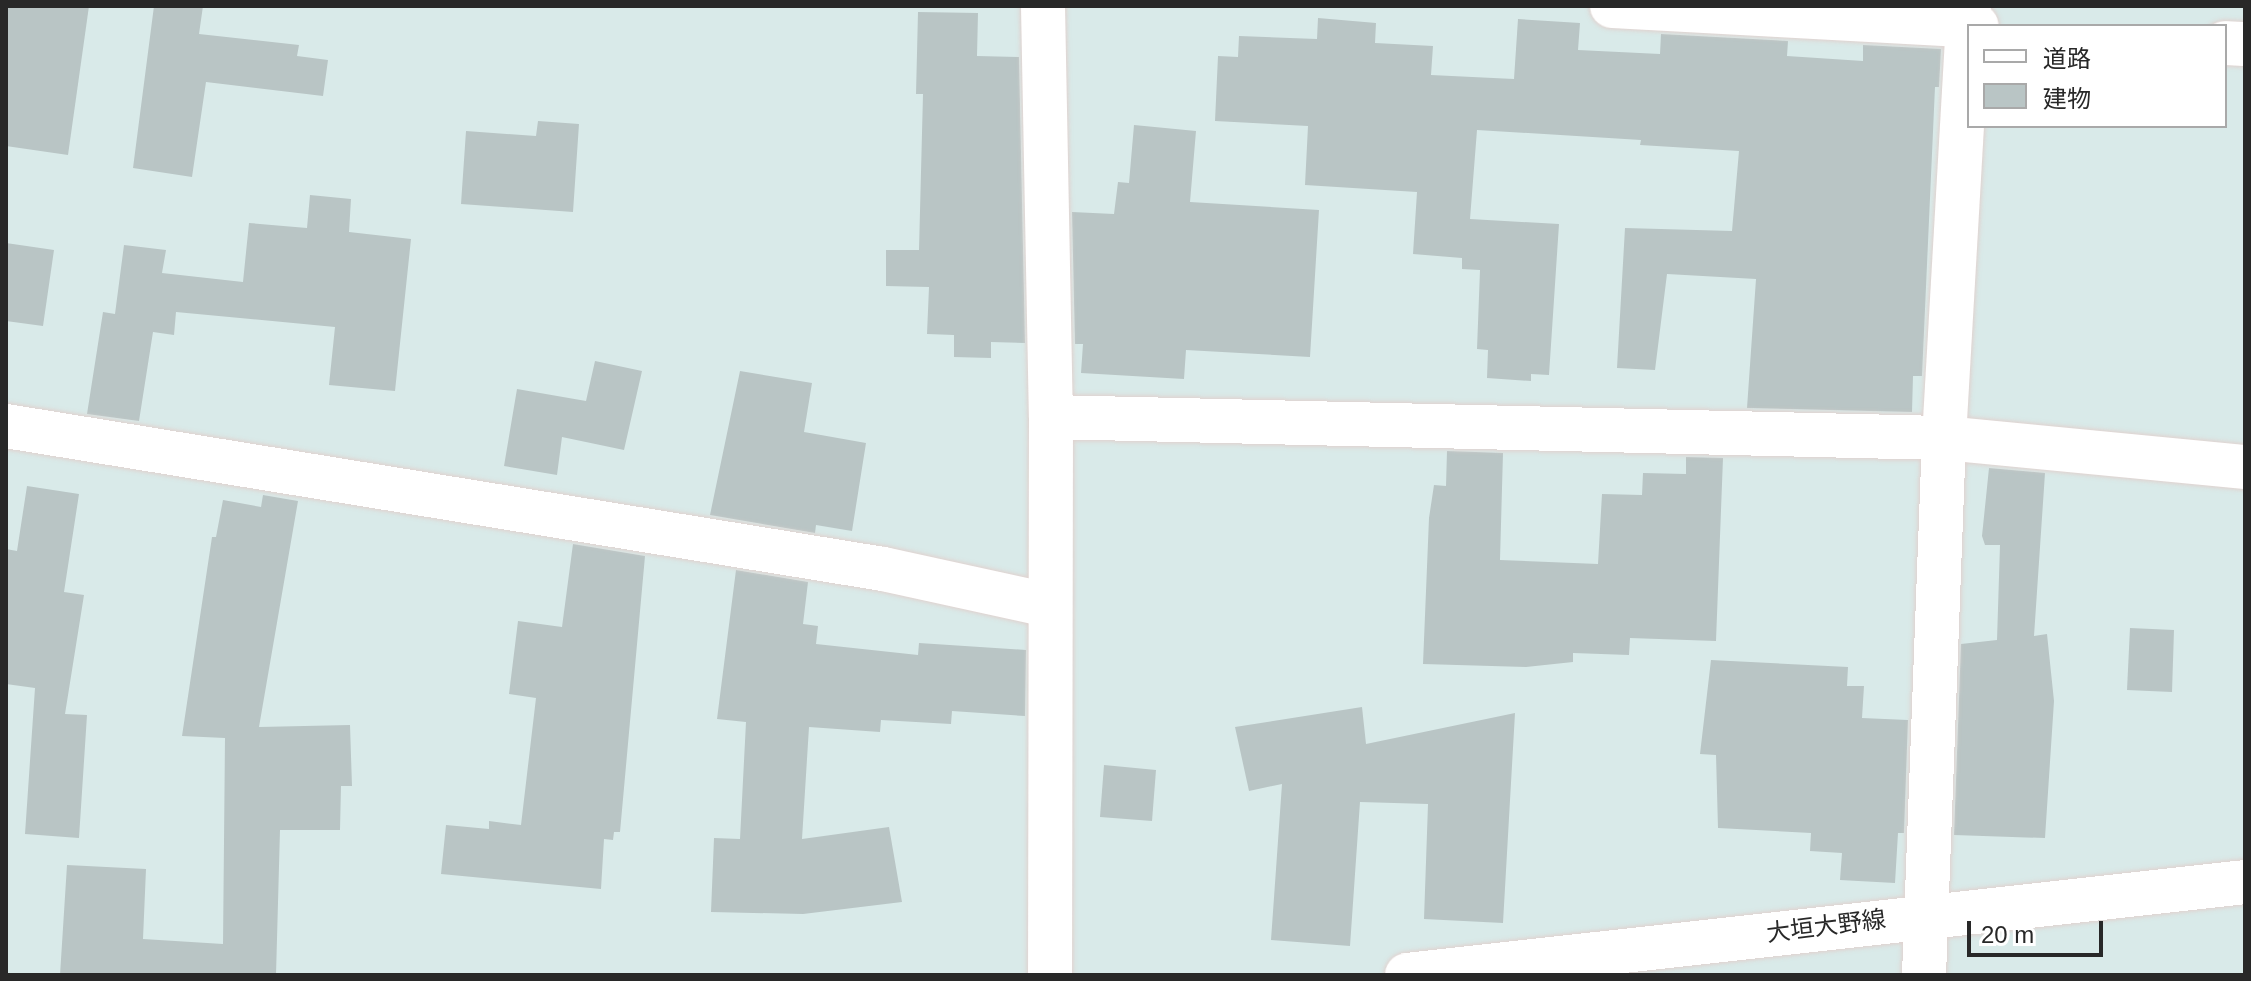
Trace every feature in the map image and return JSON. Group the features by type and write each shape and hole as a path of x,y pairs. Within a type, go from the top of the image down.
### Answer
{"street":[{"path":"1043,6 1051,417 1048,605 1050,975"},
{"path":"1612,6 1971,19"},
{"path":"1924,975 1929,914 1944,438 1967,81"},
{"path":"1051,417 1944,438 2245,467"},
{"path":"6,426 883,569 1048,605"},
{"name":"大垣大野線","path":"1407,975 1929,914 2245,882"}],"building":[{"path":"6,6 89,6 68,155 6,146"},
{"path":"154,6 203,6 199,34 299,45 297,56 328,60 323,96 206,82 192,177 133,168"},
{"path":"918,12 978,13 977,56 1019,57 1025,343 991,342 991,358 954,357 954,335 927,334 929,287 886,286 886,250 919,250 923,94 916,94"},
{"path":"1318,18 1376,23 1375,43 1433,46 1431,75 1514,79 1518,19 1580,23 1578,50 1660,54 1661,34 1788,41 1787,56 1863,61 1863,45 1941,49 1939,87 1935,87 1922,376 1913,376 1912,412 1747,408 1756,279 1667,274 1655,370 1617,368 1625,228 1732,231 1739,151 1640,145 1641,140 1477,130 1470,219 1559,224 1549,375 1531,374 1531,381 1487,378 1488,350 1477,349 1480,270 1462,269 1462,258 1413,254 1417,192 1305,185 1308,126 1215,121 1218,56 1238,57 1239,36 1317,39"},
{"path":"538,121 579,124 573,212 461,204 466,131 536,136"},
{"path":"1134,125 1196,131 1190,202 1319,210 1310,357 1186,350 1184,379 1081,373 1083,344 1075,344 1072,212 1114,214 1118,182 1129,183"},
{"path":"310,195 351,199 349,232 411,239 395,391 329,385 335,327 176,312 174,335 153,332 139,421 87,414 103,312 115,314 124,245 166,250 162,273 243,282 249,223 307,228"},
{"path":"6,243 54,250 43,326 6,321"},
{"path":"595,361 642,371 624,450 562,437 557,475 504,466 517,389 586,401"},
{"path":"740,371 812,383 804,432 866,443 852,531 816,525 815,533 710,515"},
{"path":"1447,451 1503,453 1500,560 1598,564 1602,494 1642,495 1643,473 1686,474 1686,457 1723,458 1716,641 1630,638 1629,655 1573,653 1573,662 1526,667 1423,664 1429,518 1434,485 1446,486"},
{"path":"1989,468 2045,473 2034,636 2047,634 2054,701 2045,838 1954,835 1961,644 1997,640 2000,545 1985,545 1982,536"},
{"path":"27,486 79,494 64,592 84,595 65,714 87,715 79,838 25,834 35,688 6,684 6,549 17,551"},
{"path":"263,495 298,501 259,727 350,725 352,786 341,786 340,830 280,830 276,975 60,975 67,865 146,869 143,939 223,944 225,738 182,736 212,537 216,537 223,500 261,507"},
{"path":"573,544 645,556 620,832 614,832 613,840 604,839 601,889 441,874 446,825 489,829 489,821 521,825 536,698 509,694 518,621 562,627"},
{"path":"736,570 808,582 803,624 818,626 816,644 918,655 919,643 1026,650 1025,716 952,711 951,724 881,720 880,732 809,727 802,839 889,827 902,902 803,914 711,912 714,838 740,839 746,722 717,719"},
{"path":"2130,628 2174,630 2172,692 2127,690"},
{"path":"1711,660 1848,667 1847,686 1864,686 1862,718 1908,720 1904,833 1898,833 1895,883 1840,880 1842,853 1810,851 1811,833 1718,828 1716,755 1700,754"},
{"path":"1362,707 1366,744 1515,713 1503,923 1424,919 1428,804 1360,802 1350,946 1271,940 1282,784 1249,791 1235,727"},
{"path":"1104,765 1156,770 1152,821 1100,817"}]}
